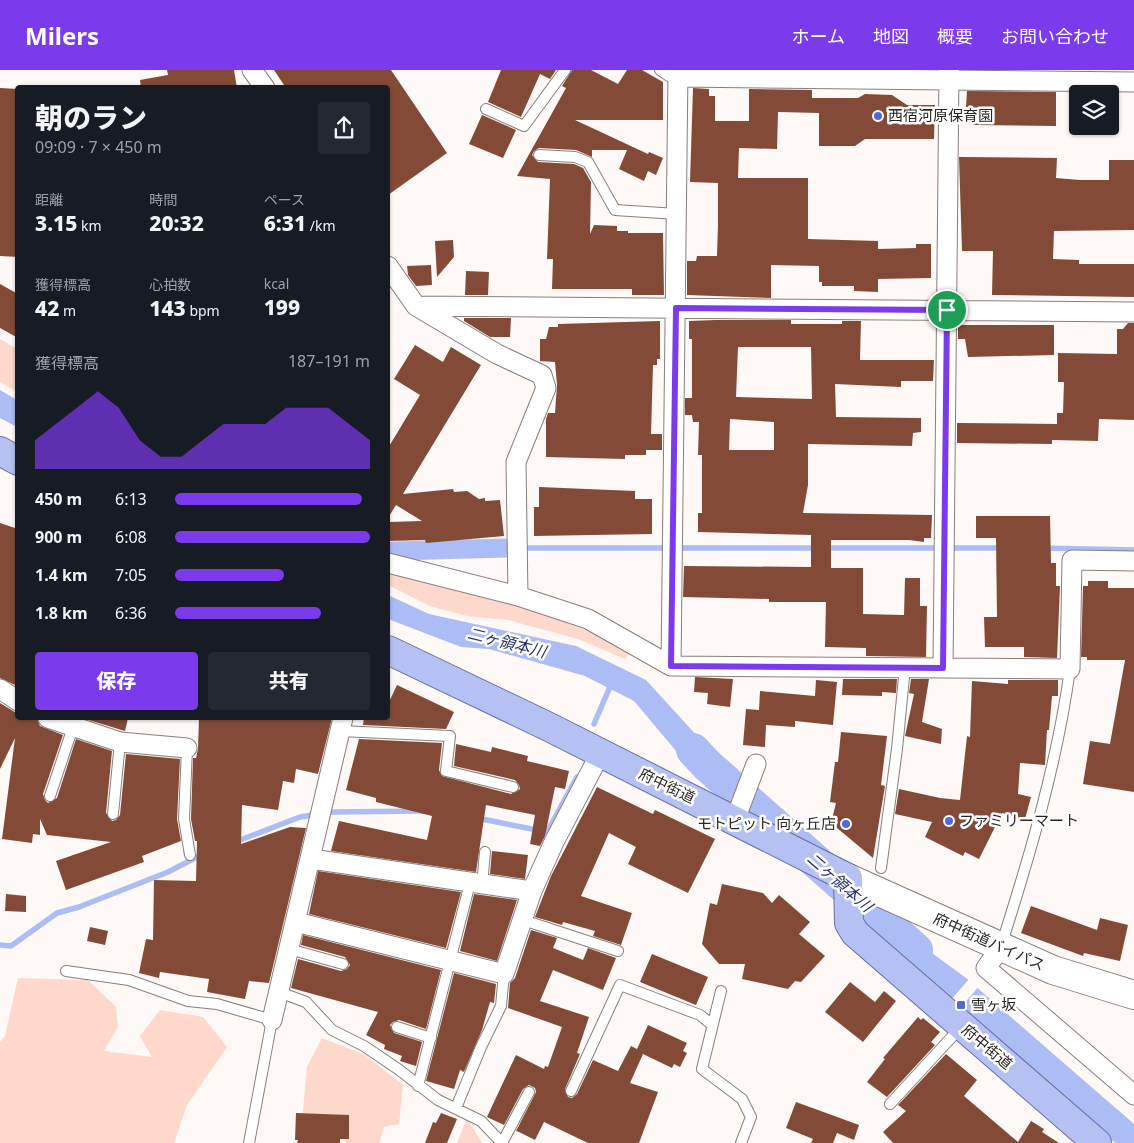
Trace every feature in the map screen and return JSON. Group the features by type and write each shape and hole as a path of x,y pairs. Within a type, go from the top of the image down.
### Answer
{"main road":[{"path":"0,451 15,459"},
{"name":"府中街道","path":"390,651 736,819 848,878 847,911 849,923 856,933 1097,1143"}],"street":[{"path":"252,70 263,85"},
{"path":"671,666 677,214 674,75 948,75 1134,82"},
{"path":"943,668 948,75"},
{"path":"390,269 416,306 497,354 542,375 546,388 516,462 518,596"},
{"path":"416,306 1134,312"},
{"path":"390,564 518,596 588,619 671,666 1070,669 1072,560 1134,561"},
{"path":"0,689 15,699"},
{"path":"54,720 120,742 187,748"},
{"path":"272,1020 342,724"},
{"path":"296,922 504,974 532,891 554,842 600,754"},
{"path":"736,819 756,764"},
{"path":"310,860 532,891"},
{"name":"府中街道バイパス","path":"848,878 1053,970 1134,995"},
{"path":"1001,947 986,968 1134,1095"}],"lane":[{"path":"486,109 524,126 565,70"},
{"path":"539,155 575,157 588,162 615,210 677,214"},
{"path":"881,868 897,749 905,667"},
{"path":"1001,947 1046,793 1063,722 1070,669"},
{"path":"342,724 450,736 446,771 513,787"},
{"path":"50,796 73,726"},
{"path":"113,814 120,742"},
{"path":"187,748 184,819 190,855"},
{"path":"418,1086 451,960 485,852"},
{"path":"523,920 618,951"},
{"path":"289,950 343,964"},
{"path":"66,971 130,980 188,1001 217,1004 272,1020 249,1143"},
{"path":"456,1108 480,1047 501,1006 504,974"},
{"path":"571,1091 620,985 700,1016 712,1025"},
{"path":"721,991 702,1069 742,1099 751,1117 741,1143"},
{"path":"279,992 306,1002 332,1030 364,1046 438,1100 481,1120 502,1143 529,1092"},
{"path":"890,1104 962,1026"},
{"path":"397,1027 431,1038"}],"shaded area":[{"path":"0,339 15,348 15,391 0,382"},
{"path":"390,570 512,604 573,625 633,649 625,659 578,639 508,620 467,616 430,606 390,586"},
{"path":"18,978 88,980 116,1007 118,1027 104,1051 152,1057 140,1036 160,1010 203,1017 227,1047 187,1105 174,1143 0,1143 0,1042 5,1036"},
{"path":"322,1038 365,1055 403,1085 399,1124 384,1127 379,1143 346,1143 345,1128 302,1121 307,1067"},
{"path":"467,1118 482,1143 457,1143"}],"water":[{"path":"0,390 15,399 15,426 0,418"},
{"path":"390,596 429,614 576,646 646,680 731,773 722,787 687,764 634,701 585,676 489,649 461,647 390,620"},
{"path":"883,917 966,978 1134,1124 1134,1143 1115,1143 869,933"}],"pier":[{"path":"970,978 979,986 958,1011 948,1003"}],"building":[{"path":"167,70 234,70 236,85 141,85 140,80 168,75"},
{"path":"274,70 391,70 447,153 390,194 390,85 284,85"},
{"path":"501,70 556,70 550,79 540,74 521,117 488,102"},
{"path":"572,70 591,70 618,84 627,70 642,70 663,82 663,120 575,120 648,154 649,152 663,158 656,175 648,171 644,181 619,169 627,150 592,150 592,157 576,150 539,148 532,155 538,162 574,164 583,168 591,182 590,234 594,225 617,226 617,231 628,231 628,233 663,233 664,295 632,295 632,289 552,289 553,259 547,259 550,179 517,176 566,88 562,86"},
{"path":"0,88 15,89 15,257 0,256"},
{"path":"693,88 709,89 709,96 715,96 715,121 749,121 749,89 812,90 812,98 858,98 865,94 892,95 907,105 935,105 934,139 865,139 855,146 819,146 819,113 778,112 777,149 739,148 738,178 808,178 808,239 878,241 878,249 916,248 916,244 931,244 931,278 878,279 878,292 854,291 854,286 822,286 822,282 819,282 819,266 771,265 771,298 687,295 687,261 696,261 697,256 717,256 718,224 718,183 690,182"},
{"path":"967,91 1056,92 1056,126 973,125 973,107 966,107"},
{"path":"482,115 516,130 503,158 469,144"},
{"path":"959,157 1057,158 1056,178 1080,180 1109,180 1109,160 1134,160 1134,230 1054,231 1053,259 1079,260 1079,264 1134,264 1134,297 992,295 993,251 962,251"},
{"path":"453,240 454,257 437,277 435,241"},
{"path":"431,265 432,285 416,286 408,275 407,266"},
{"path":"466,271 489,272 488,295 465,295"},
{"path":"0,284 15,292 15,336 0,328"},
{"path":"464,318 511,318 510,337 490,337 464,321"},
{"path":"791,320 791,324 842,324 842,321 861,321 860,360 934,360 933,381 901,381 901,387 835,384 836,417 921,418 921,432 913,433 912,446 808,444 808,485 803,513 932,515 931,538 924,538 924,542 909,540 831,540 831,568 863,568 863,614 904,615 905,578 920,578 920,606 927,606 926,657 866,656 866,648 825,647 826,602 769,602 769,599 683,597 684,566 811,567 811,535 698,532 698,513 702,513 702,455 698,455 699,422 693,422 692,415 685,415 685,398 692,398 692,339 689,339 689,321","holes":["738,347 811,347 812,399 736,397","730,419 774,422 774,450 729,450"]},
{"path":"660,321 660,359 657,359 657,365 653,365 651,434 662,434 662,450 646,450 646,455 625,455 625,459 546,457 546,419 548,413 555,413 557,385 555,362 540,361 540,339 546,339 549,327 558,327 558,324"},
{"path":"1128,323 1134,323 1134,420 1099,419 1098,441 1052,440 1052,444 957,443 957,423 1057,424 1057,413 1063,413 1064,382 1058,382 1058,353 1117,354 1117,329 1123,329"},
{"path":"958,325 1054,325 1054,355 968,357 965,339 958,339"},
{"path":"415,345 443,362 451,347 481,365 403,494 453,489 454,492 467,491 479,499 485,498 485,501 500,500 504,536 426,543 425,540 390,541 390,522 422,521 396,505 390,515 390,445 420,395 394,379"},
{"path":"539,487 635,491 635,499 652,499 652,534 534,536 534,507 539,507"},
{"path":"976,516 1050,516 1051,563 1056,563 1056,586 1060,586 1057,658 1024,657 1024,647 985,647 984,617 997,617 996,538 976,538"},
{"path":"0,523 15,528 15,685 0,678"},
{"path":"1088,581 1108,581 1108,588 1134,588 1134,792 1083,784 1090,741 1110,744 1125,660 1087,660 1087,657 1081,657 1083,586 1088,586"},
{"path":"695,677 733,679 730,707 707,704 708,693 694,692"},
{"path":"843,679 897,679 896,693 882,692 882,696 842,695"},
{"path":"911,679 929,679 922,722 942,729 941,744 905,736 914,694 909,693"},
{"path":"816,680 837,682 833,725 795,721 795,727 766,725 765,747 743,745 746,709 759,710 760,691 815,696"},
{"path":"1008,680 1058,680 1058,696 1052,696 1049,730 1047,730 1045,765 1020,763 1018,794 1031,797 1025,819 1002,813 979,859 965,852 963,856 925,837 932,822 895,814 899,789 940,798 960,800 967,736 970,737 972,681 1008,684"},
{"path":"397,685 454,712 446,729 363,725 364,720 390,720 390,700"},
{"path":"0,703 15,712 15,720 38,720 40,726 63,735 43,794 48,803 57,798 76,739 112,751 106,813 112,821 116,820 120,815 126,754 180,759 177,819 181,841 142,856 144,862 66,890 56,861 111,842 47,835 40,819 40,835 33,834 32,843 2,839 15,738 0,769"},
{"path":"89,720 128,720 125,731"},
{"path":"199,720 332,720 318,774 296,769 294,783 283,781 278,810 242,805 241,844 290,827 306,828 269,983 249,981 245,999 207,992 209,979 160,972 159,978 139,973 146,939 153,940 154,880 196,881 197,841 195,841 191,819 193,758 196,758"},
{"path":"841,732 887,736 881,785 885,786 873,858 831,823 836,803 830,802 835,762 838,762"},
{"path":"359,739 442,743 439,770 442,776 511,794 520,789 515,780 454,766 456,744 491,752 492,747 528,756 527,761 569,771 565,789 555,787 545,836 540,846 530,844 535,815 486,805 476,872 331,851 339,821 427,840 432,816 376,802 376,798 346,790"},
{"path":"597,787 653,814 655,810 715,839 688,893 628,864 636,847 609,833 581,896 632,913 621,945 593,936 595,931 563,922 562,925 535,917 551,876"},
{"path":"492,851 528,855 525,879 490,874"},
{"path":"318,871 461,892 446,948 309,914"},
{"path":"722,884 763,893 772,903 779,895 810,922 799,934 825,956 801,982 795,981 788,989 742,979 745,964 719,964 702,944 710,903 717,905"},
{"path":"6,894 26,896 26,912 5,911"},
{"path":"474,894 517,900 497,961 460,951"},
{"path":"1031,906 1097,930 1100,918 1128,925 1120,961 1084,953 1083,956 1021,933"},
{"path":"90,927 108,931 105,945 87,941"},
{"path":"531,930 557,938 553,948 583,960 588,948 616,958 603,990 553,970 540,1001 589,1017 577,1053 580,1054 565,1089 568,1097 572,1098 577,1094 593,1060 618,1071 631,1046 637,1049 648,1025 687,1043 683,1051 687,1053 680,1067 674,1064 672,1068 643,1054 630,1083 658,1092 639,1143 588,1143 544,1122 535,1140 516,1131 536,1092 535,1088 529,1085 523,1089 504,1125 487,1117 516,1055 544,1069 545,1066 548,1067 562,1027 508,1008 510,983 515,978"},
{"path":"303,935 441,970 426,1029 399,1020 390,1025 394,1033 422,1042 416,1066 400,1061 402,1056 384,1049 385,1045 366,1035 378,1012 291,988 298,959 341,971 347,969 350,965 345,957 301,945"},
{"path":"652,954 708,977 696,1005 640,982"},
{"path":"454,973 496,984 494,1003 490,1002 482,1030 464,1072 460,1070 454,1089 426,1081"},
{"path":"850,982 875,1002 884,991 896,1001 863,1042 825,1012"},
{"path":"918,1017 921,1020 923,1018 940,1032 931,1042 935,1045 887,1097 867,1082 885,1059 883,1058"},
{"path":"946,1054 977,1080 964,1096 1018,1142 1031,1121 1044,1129 1042,1132 1059,1143 893,1143 883,1132 906,1111 898,1105"},
{"path":"796,1102 859,1125 854,1140 837,1133 833,1143 811,1143 813,1139 786,1128"},
{"path":"296,1113 349,1115 349,1139 340,1139 340,1143 297,1143 298,1140 295,1140"},
{"path":"441,1113 457,1119 447,1143 425,1143 433,1122 436,1123"}],"waterway":[{"path":"393,551 507,548"},
{"path":"524,548 1002,548"},
{"path":"1043,548 1134,550"},
{"path":"594,724 612,682"},
{"name":"二ヶ領本川","path":"693,750 707,765 916,950"},
{"path":"477,818 547,832 577,777"},
{"path":"235,842 300,817 333,812 421,811"},
{"path":"0,945 11,946 57,913 79,907 168,872 203,854"}],"place":[{"name":"西宿河原保育園","path":"878,116"},
{"name":"ファミリーマート","path":"949,821"},
{"name":"モトピット 向ヶ丘店","path":"846,824"},
{"name":"雪ヶ坂","path":"961,1005"}],"route":[{"path":"676,308 947,310 943,668 671,666 676,308"}]}
